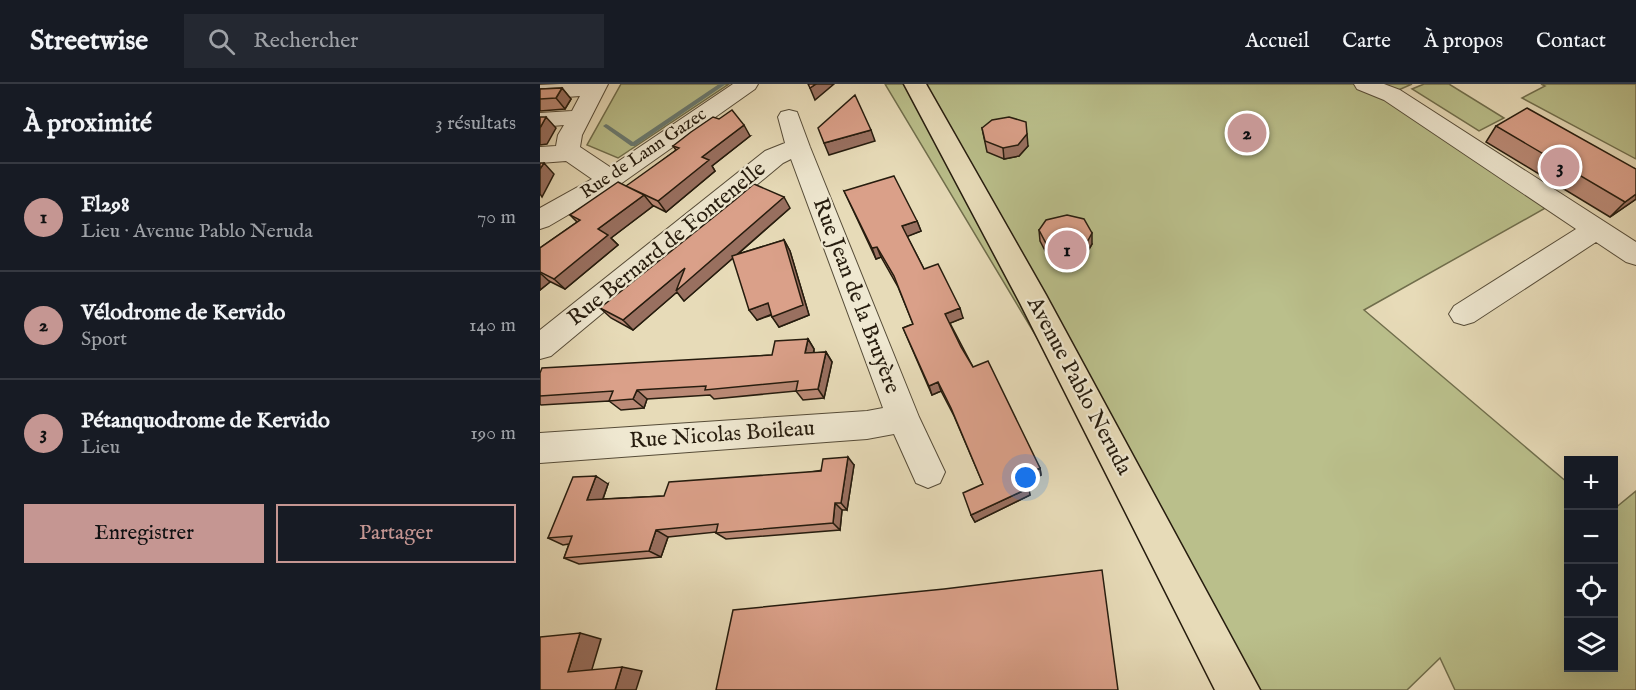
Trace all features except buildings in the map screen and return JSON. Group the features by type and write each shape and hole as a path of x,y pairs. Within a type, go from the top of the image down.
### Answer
{"main road":[{"name":"Avenue Pablo Neruda","path":"915,84 1035,303 1238,690"}],"street":[{"name":"Rue de Lann Gazec","path":"540,220 609,179 747,84"},
{"path":"1365,84 1392,95 1636,255"},
{"path":"596,86 570,135 568,148 609,179"},
{"path":"540,92 596,86"},
{"path":"540,120 580,117"},
{"name":"Rue Jean de la Bruyère","path":"789,117 798,147 903,417 928,472"},
{"name":"Rue Bernard de Fontenelle","path":"540,347 774,157 798,147"},
{"path":"540,155 572,153"},
{"path":"1464,314 1596,229"},
{"name":"Rue Nicolas Boileau","path":"540,447 867,425 903,417"}],"green space":[{"path":"621,84 729,84 618,158 587,145"},
{"path":"885,84 1412,84 1385,96 1549,206 1364,310 1564,480 1564,672 1618,672 1618,506 1636,491 1636,690 1455,690 1440,658 1407,690 1248,690"},
{"path":"1424,84 1449,84 1504,118 1479,131 1412,89"},
{"path":"1541,84 1636,84 1636,159 1522,98 1545,86"}],"waterway":[{"path":"606,126 633,145 723,84"}],"place":[{"name":"Vélodrome de Kervido","path":"1247,133"},
{"name":"Pétanquodrome de Kervido","path":"1560,167"},
{"name":"Fl298","path":"1067,250"}]}
